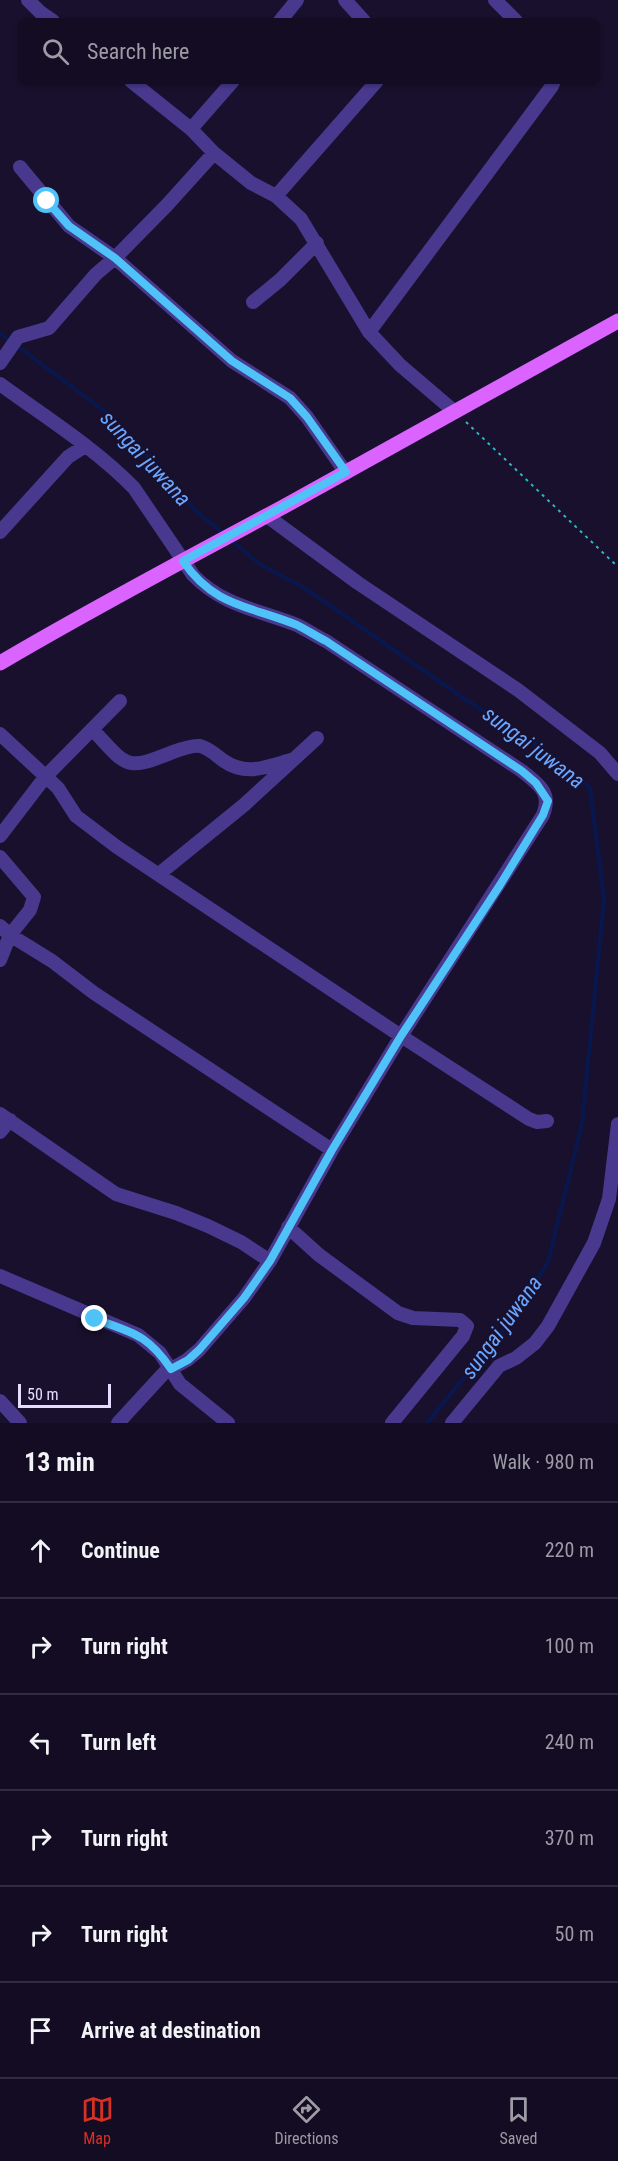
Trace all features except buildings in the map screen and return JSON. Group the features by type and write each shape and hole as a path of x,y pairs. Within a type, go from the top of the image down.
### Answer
{"main road":[{"path":"0,663 238,529 267,516 618,321"}],"street":[{"path":"28,0 49,18"},
{"path":"282,18 297,0"},
{"path":"345,0 361,18"},
{"path":"495,0 513,18"},
{"path":"134,84 191,129 214,153 251,183 276,196 301,219 369,332 400,365 455,412"},
{"path":"191,129 230,84"},
{"path":"276,196 374,84"},
{"path":"369,332 553,84"},
{"path":"0,363 18,338 49,328 96,274 167,205 214,153"},
{"path":"20,167 69,226 115,258 232,361 290,398 307,417 346,472"},
{"path":"253,302 280,280 317,243"},
{"path":"0,384 111,466 134,488 193,575 211,590 247,609 298,626 326,641 522,771 536,783 548,801 543,815 401,1036 332,1150 270,1261 244,1298 199,1350 188,1360 171,1369 118,1423"},
{"path":"0,532 68,457 85,446"},
{"path":"267,516 358,583 518,690 600,753 618,774"},
{"path":"0,836 46,776 120,701"},
{"path":"92,729 119,757 134,765 177,750 199,746 243,771 294,759"},
{"path":"0,734 65,796 76,816 82,821 401,1036 529,1119 537,1122 547,1121"},
{"path":"159,874 244,805 317,738"},
{"path":"0,857 34,897 30,910 5,930 0,960"},
{"path":"5,930 52,961 94,993 332,1150"},
{"path":"0,1132 5,1117 116,1194 176,1213 231,1236 270,1261"},
{"path":"453,1423 499,1366 516,1358 535,1343 548,1326 594,1243 609,1198 618,1124"},
{"path":"288,1227 319,1255 398,1313 413,1318 460,1320 464,1321 467,1326 463,1336 392,1423"},
{"path":"0,1276 95,1319 138,1335 153,1346 180,1384 228,1423"},
{"path":"0,1401 20,1423"}],"path":[{"path":"455,412 618,567"}],"waterway":[{"name":"sungai juwana","path":"0,333 116,420 195,510 224,534"},
{"name":"sungai juwana","path":"232,541 260,564 306,589 466,700 548,752 590,788 604,899 582,1124 548,1262 516,1314 427,1423"}],"route":[{"path":"47,201 69,226 115,258 232,361 290,398 307,417 346,472 183,561 193,575 201,584 225,599 298,626 326,641 522,771 536,783 548,801 543,815 500,885 401,1036 332,1150 270,1261 244,1298 199,1350 188,1360 171,1369 148,1341 95,1319"}]}
